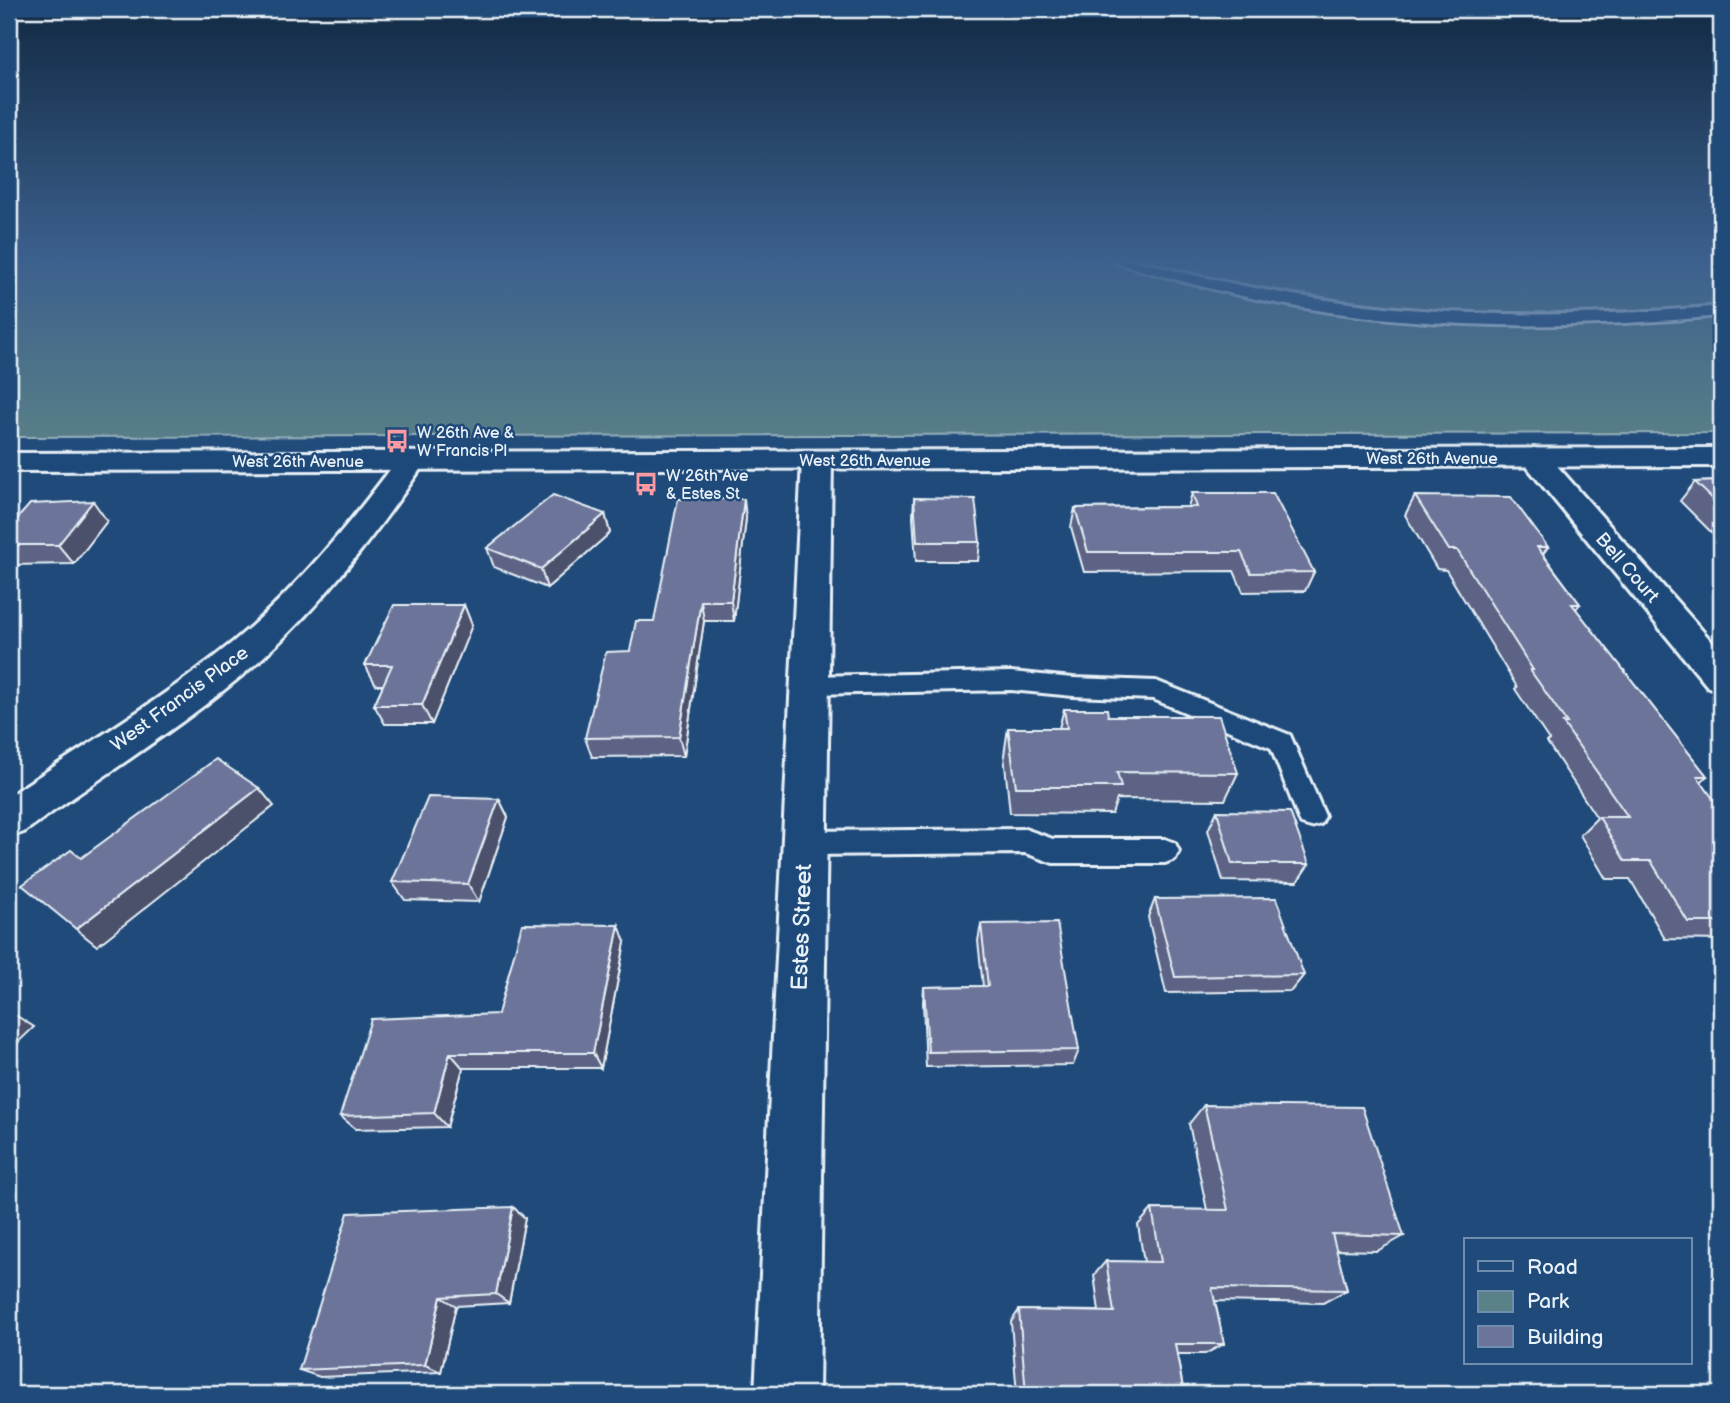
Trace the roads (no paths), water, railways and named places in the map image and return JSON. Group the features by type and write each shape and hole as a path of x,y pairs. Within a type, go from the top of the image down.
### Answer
{"street":[{"name":"Bell Court","path":"1534,457 1721,677"},
{"name":"West 26th Avenue","path":"9,462 1721,457"},
{"name":"Estes Street","path":"787,1394 817,460"},
{"name":"West Francis Place","path":"9,819 220,672 282,618 369,522 411,461"}],"lane":[{"path":"809,685 1011,681 1073,687 1156,690 1281,742 1311,816"},
{"path":"804,843 1025,841 1053,851 1165,851"}],"place":[{"name":"W 26th Ave & W Francis Pl","path":"397,441"},
{"name":"W 26th Ave & Estes St","path":"646,484"}]}
